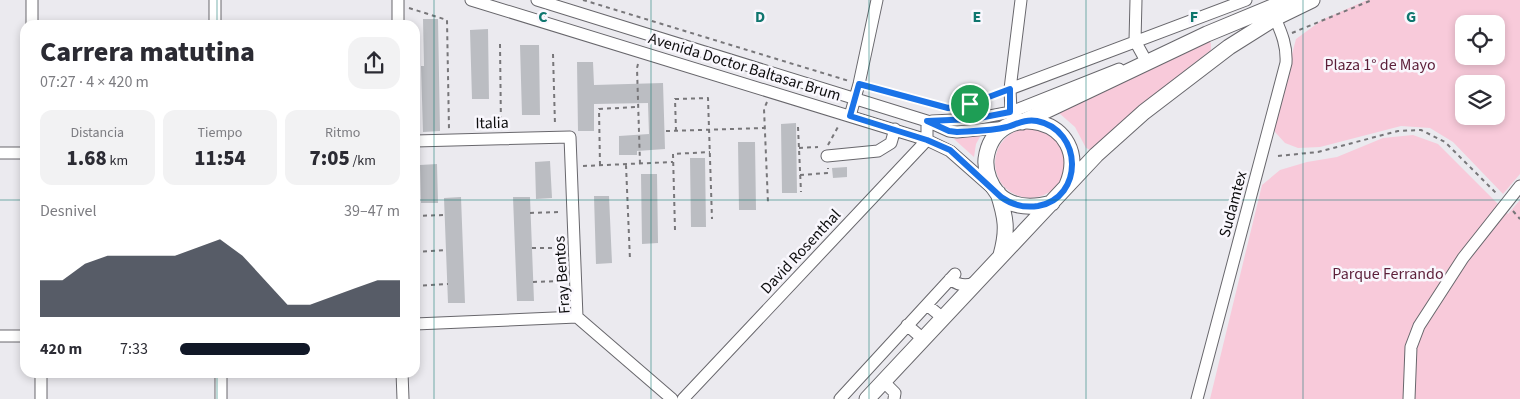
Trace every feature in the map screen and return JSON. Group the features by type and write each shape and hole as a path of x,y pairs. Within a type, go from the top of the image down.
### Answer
{"main road":[{"name":"Avenida Doctor Baltasar Brum","path":"1013,120 1207,34 1289,0"},
{"path":"867,399 1096,156 1144,112 1221,52 1271,9 1312,0"},
{"path":"1207,34 1214,34 1220,38 1223,45 1221,52"},
{"path":"1000,257 1005,241 1006,225 997,192 987,173 986,158 993,140 1013,120 1046,124 1058,132 1064,139 1069,148 1072,162 1071,176 1067,187"},
{"path":"997,192 1006,200 1019,206 1034,206 1052,202"}],"street":[{"path":"32,0 32,20"},
{"path":"214,0 215,20"},
{"name":"Avenida Doctor Baltasar Brum","path":"471,0 927,140 950,150 997,192"},
{"name":"Avenida Doctor Baltasar Brum","path":"537,0 957,132 1013,120 1145,58 1174,50"},
{"path":"850,116 859,84 877,0"},
{"path":"1013,120 1010,89 1022,0"},
{"path":"1136,0 1135,41 1145,58"},
{"path":"1010,89 1246,0"},
{"path":"398,2 398,20"},
{"name":"Sudamtex","path":"1197,399 1286,64 1283,37 1271,9"},
{"path":"927,121 927,140"},
{"path":"827,152 878,151 891,143 895,129"},
{"name":"Italia","path":"420,141 570,137"},
{"name":"Fray Bentos","path":"570,137 577,317 672,399"},
{"name":"David Rosenthal","path":"683,399 927,140"},
{"path":"0,153 20,153"},
{"path":"1409,399 1411,347 1419,326 1463,258 1520,186"},
{"path":"840,399 953,276 963,286 977,281"},
{"path":"926,304 942,318"},
{"path":"420,324 577,317"},
{"path":"907,325 923,339"},
{"path":"0,336 20,336"},
{"path":"41,378 41,399"},
{"path":"221,378 221,399"},
{"path":"402,378 403,399"},
{"path":"883,381 894,396"}],"path":[{"path":"583,0 859,84 948,108 970,104 1010,89"},
{"path":"1283,37 1372,0"},
{"path":"398,2 447,20 449,140"},
{"path":"500,44 501,138"},
{"path":"640,164 637,68 643,53"},
{"path":"553,54 555,137"},
{"path":"768,203 764,109 770,93"},
{"path":"676,131 675,99 708,98 712,220"},
{"path":"600,165 599,109 638,107"},
{"path":"827,152 839,124 850,116"},
{"path":"666,131 765,128"},
{"path":"798,128 801,192"},
{"path":"1278,156 1318,152 1398,131 1421,130 1445,142 1506,202 1520,219"},
{"path":"675,230 673,154 710,152"},
{"path":"571,166 673,162"},
{"path":"626,165 630,260"},
{"path":"530,213 573,212"},
{"path":"420,216 445,215"},
{"path":"532,248 574,248"},
{"path":"420,252 446,250"},
{"path":"533,282 576,281"},
{"path":"420,286 448,284"}],"green space":[{"name":"Plaza 1° de Mayo","path":"1367,0 1520,0 1520,174 1503,194 1453,142 1430,128 1401,126 1320,147 1298,148 1285,143 1275,132 1275,119 1296,39 1322,20"},
{"path":"1204,41 1211,43 1211,50 1151,97 1091,150 1086,148 1075,127 1059,113"},
{"path":"1037,128 1050,134 1059,143 1063,149 1065,163 1063,177 1055,188 1044,196 1023,198 1016,196 1005,188 997,177 995,156 997,149 1005,138 1016,130"},
{"path":"981,135 976,144 974,157 954,139"},
{"name":"Parque Ferrando","path":"1413,135 1438,144 1508,214 1520,200 1520,399 1210,399 1262,185 1280,170 1307,162 1337,157 1383,138"}],"building":[{"path":"423,19 438,19 440,131 423,132 421,66 424,66"},
{"path":"488,29 489,99 472,99 470,30"},
{"path":"520,45 539,45 540,115 522,115"},
{"path":"577,62 593,62 594,85 663,83 665,149 637,151 637,155 619,155 619,136 649,134 648,103 594,104 594,131 578,131"},
{"path":"796,123 797,193 782,193 781,124"},
{"path":"738,142 755,142 756,210 739,210"},
{"path":"690,158 705,158 706,227 691,227"},
{"path":"550,161 552,198 536,199 535,162"},
{"path":"437,164 438,203 421,203 420,165"},
{"path":"847,167 847,177 833,178 832,168"},
{"path":"641,174 657,174 658,243 642,244"},
{"path":"594,196 609,196 612,263 596,264"},
{"path":"461,197 465,303 448,303 444,198"},
{"path":"513,197 530,197 534,301 517,301"}],"route":[{"path":"859,84 948,108 970,104 1010,89 1010,112 974,119 927,121 949,131 957,132 1008,126 1017,122 1036,121 1046,124 1062,135 1072,157 1071,176 1067,187 1052,202 1029,207 1014,204 1001,197 950,150 895,129 850,116 859,84"}]}
